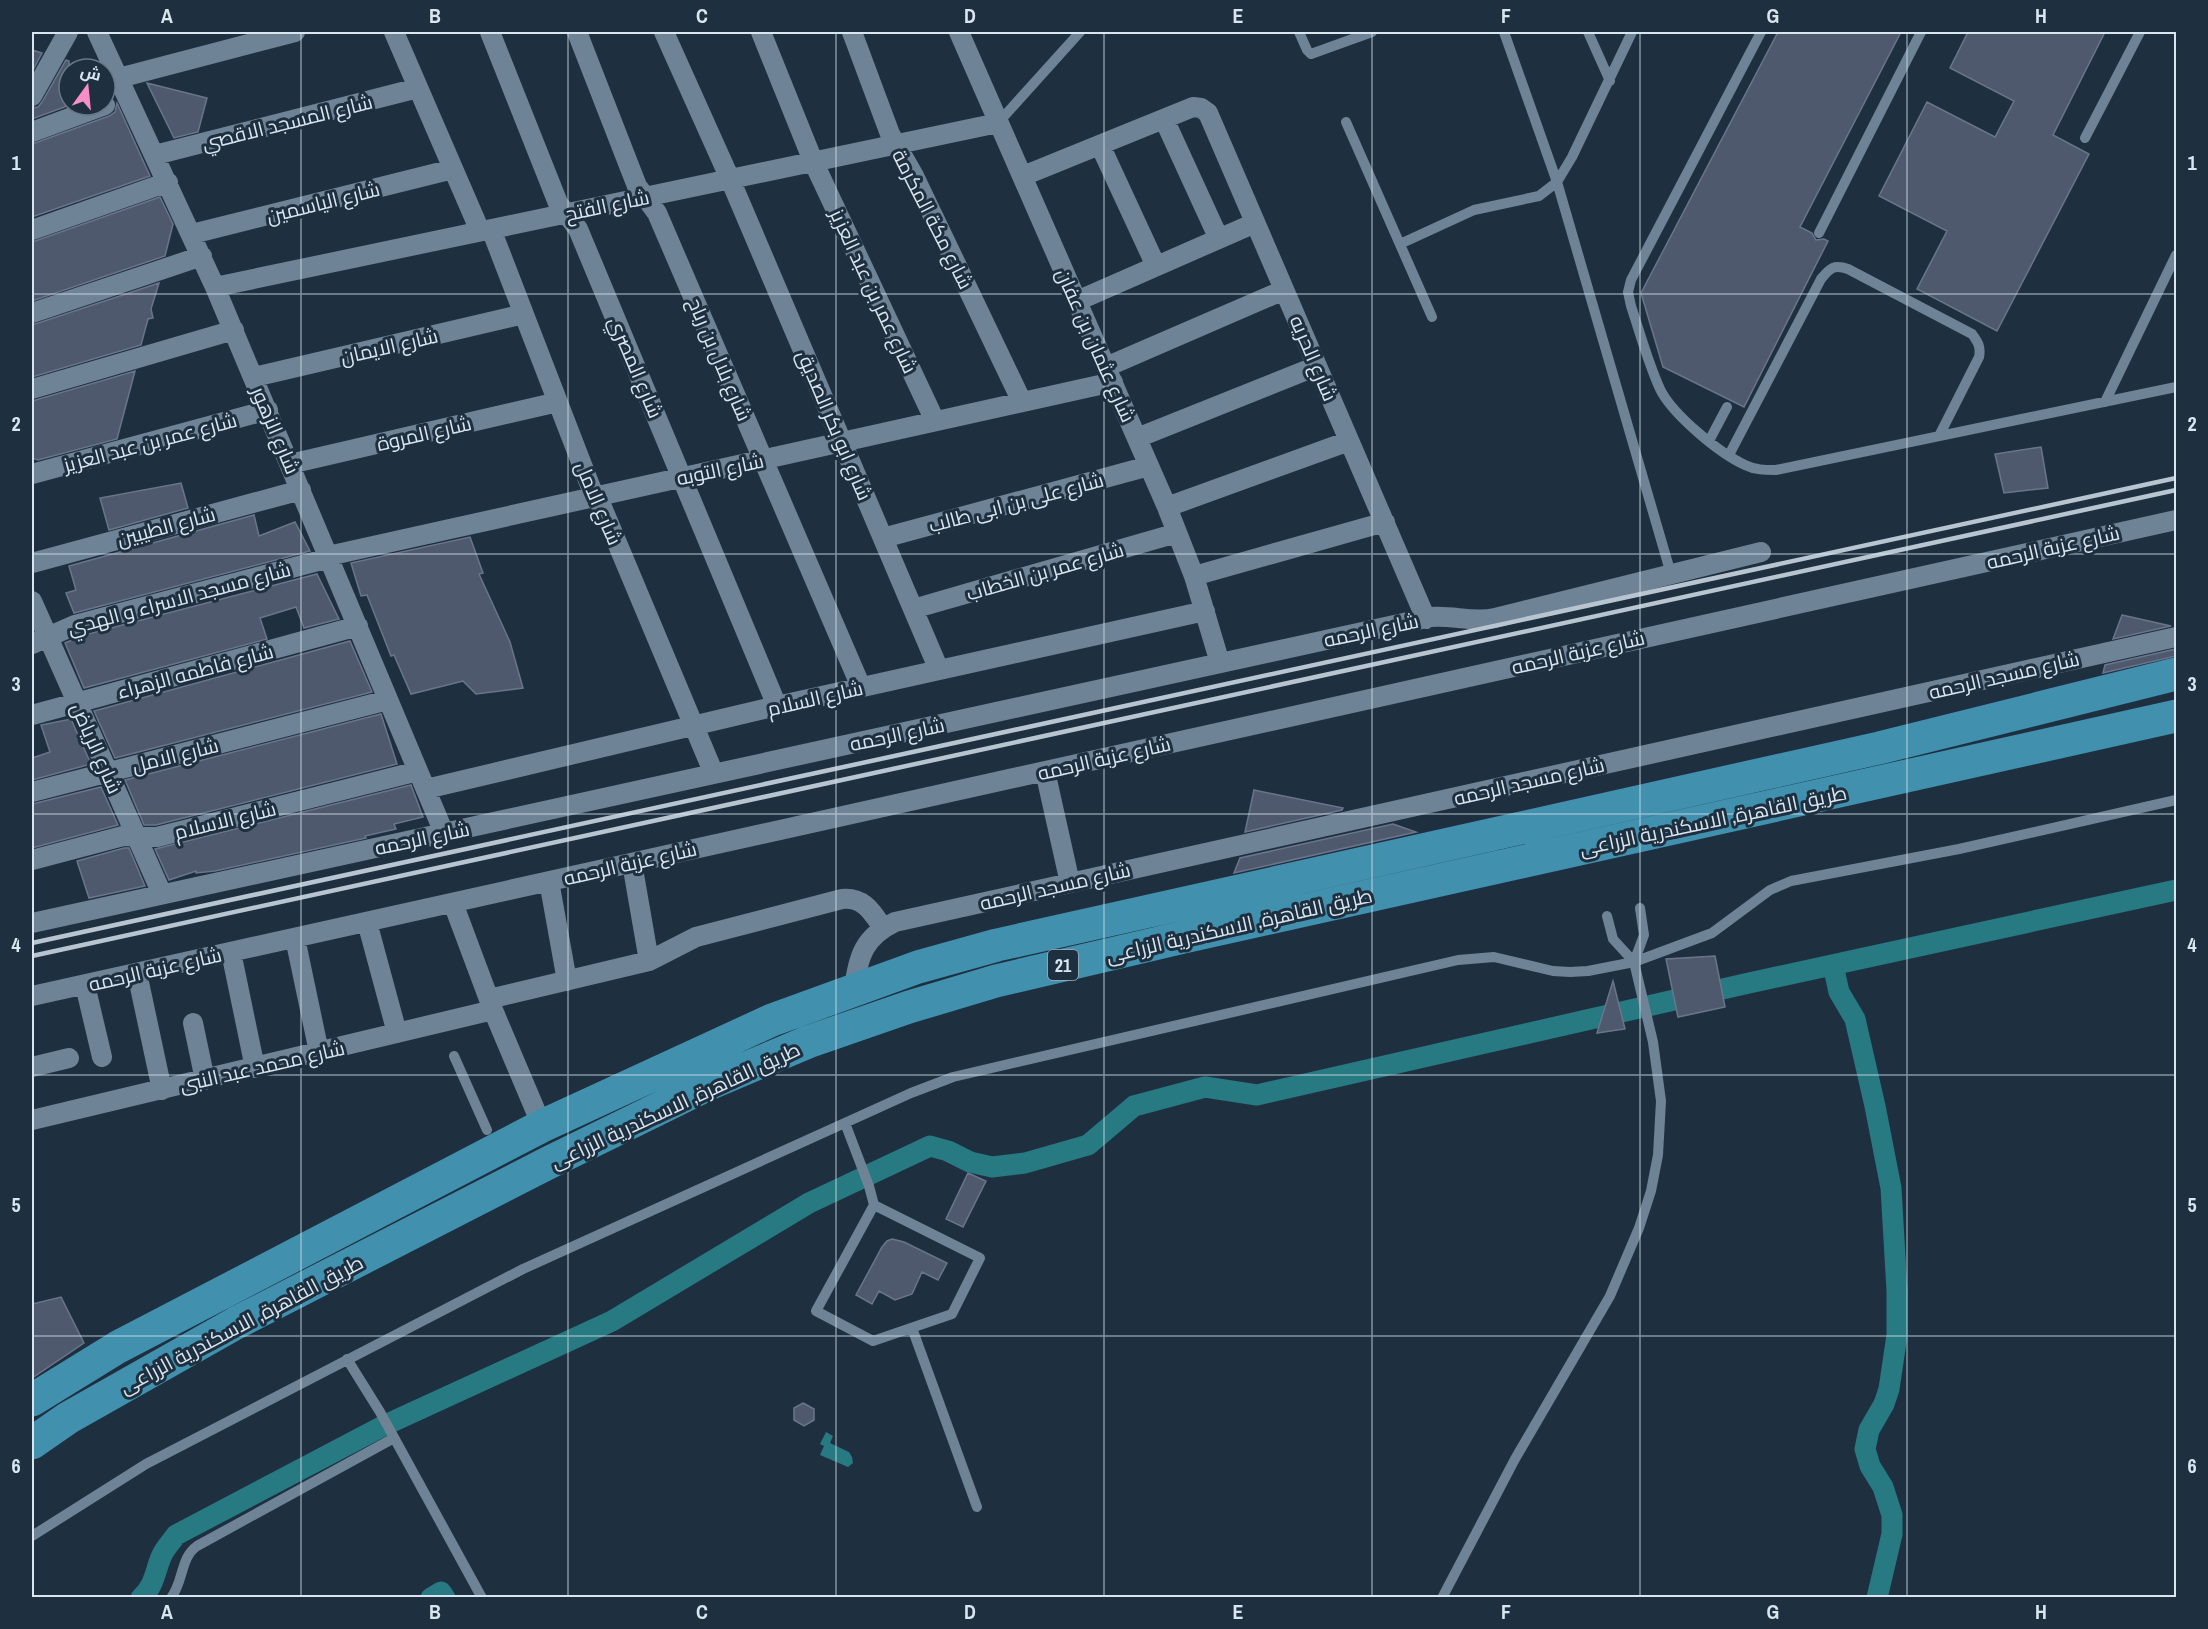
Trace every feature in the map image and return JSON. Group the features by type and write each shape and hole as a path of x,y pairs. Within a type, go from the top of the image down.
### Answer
{"highway":[{"name":"طريق القاهرة, الاسكندرية الزراعى","path":"32,1400 118,1347 543,1126 772,1020 918,967 997,945 1879,748 2176,674"},
{"name":"طريق القاهرة, الاسكندرية الزراعى","path":"32,1443 68,1418 236,1323 558,1158 711,1083 808,1042 909,1006 996,981 1184,937 2176,716"}],"street":[{"path":"32,96 68,32"},
{"name":"شارع الزهور","path":"98,32 234,330 444,833"},
{"path":"119,78 295,32"},
{"name":"شارع الامل","path":"394,32 453,169 486,230 524,314 595,496 714,774"},
{"name":"شارع المصري","path":"490,32 558,203 578,229 777,706"},
{"name":"شارع بلال بن رباح","path":"577,32 635,180 644,197 657,213 861,687"},
{"name":"شارع ابو بكر الصديق","path":"664,32 730,179 939,670"},
{"name":"شارع عمر بن عبد العزيز","path":"761,32 813,161 935,421"},
{"name":"شارع مكة المكرمة","path":"852,32 895,144 914,176 1022,402"},
{"name":"شارع عثمان بن عفان","path":"959,32 1167,507 1194,576 1221,663"},
{"name":"شارع المسجد الاقصي","path":"155,155 418,88"},
{"path":"117,100 128,96"},
{"name":"شارع الحريه","path":"1164,119 1193,107 1201,108 1208,113 1426,619"},
{"path":"32,132 73,117"},
{"path":"1023,176 1164,119 1219,239"},
{"name":"شارع الفتح","path":"215,287 998,123"},
{"path":"1100,145 1156,266"},
{"name":"شارع الياسمين","path":"192,234 453,169"},
{"path":"32,230 168,182"},
{"path":"1077,301 1255,223"},
{"path":"32,313 202,256"},
{"name":"شارع التوبه","path":"329,557 1022,402 1109,374 1284,290"},
{"name":"شارع الايمان","path":"254,377 524,314"},
{"path":"32,389 234,330"},
{"path":"1137,438 1317,366"},
{"name":"شارع المروة","path":"290,464 558,402"},
{"name":"شارع عمر بن عبد العزيز","path":"32,474 268,410"},
{"path":"1167,507 1349,441"},
{"name":"شارع على بن ابى طالب","path":"883,538 1149,466"},
{"name":"شارع الطيبين","path":"32,562 301,490"},
{"name":"شارع عزبة الرحمه","path":"32,996 2176,520"},
{"path":"1194,576 1385,522"},
{"name":"شارع عمر بن الخطاب","path":"913,609 1177,533"},
{"name":"شارع الرحمه","path":"32,920 162,894 1426,619 1441,616 1486,620 1761,552"},
{"name":"شارع مسجد الاسراء و الهدي","path":"39,640 75,625 329,557"},
{"name":"شارع الرياض","path":"32,601 39,640 77,702 162,894"},
{"name":"شارع السلام","path":"422,780 694,726 1205,611"},
{"name":"شارع فاطمه الزهراء","path":"32,715 358,626"},
{"name":"شارع مسجد الرحمه","path":"854,989 859,958 873,936 896,922 2176,637"},
{"name":"شارع الامل","path":"32,792 388,700"},
{"path":"1045,771 1070,883"},
{"name":"شارع الاسلام","path":"32,860 123,836 157,837 422,780"},
{"path":"632,863 650,961"},
{"path":"549,881 567,981"},
{"path":"491,1005 567,981 650,961 696,937 842,899 849,898 863,902 884,928"},
{"path":"453,903 491,1005 543,1126"},
{"path":"367,922 397,1034"},
{"path":"295,938 319,1052"},
{"path":"231,952 255,1068"},
{"path":"137,973 162,1090"},
{"path":"84,985 102,1057"},
{"name":"شارع محمد عبد النبى","path":"32,1120 397,1034 491,1005"},
{"path":"193,1023 205,1080"},
{"path":"32,1066 69,1059"}],"lane":[{"path":"998,123 1080,32"},
{"path":"1299,32 1306,50 1311,54 1372,32"},
{"path":"1504,32 1557,182 1671,574"},
{"path":"1588,32 1610,81"},
{"path":"1400,244 1474,210 1539,196 1557,182 1572,157 1632,32"},
{"path":"1761,32 1631,280 1628,292 1661,390 1680,416 1709,441 1745,465 1762,470 1776,470 2176,387"},
{"path":"1819,233 1921,32"},
{"path":"2085,138 2140,32"},
{"path":"1346,122 1432,317"},
{"path":"2105,402 2176,255"},
{"path":"1729,455 1821,279 1829,268 1838,265 1972,334 1979,343 1981,349 1979,357 1939,436"},
{"path":"1709,441 1727,406"},
{"path":"32,1536 146,1464 523,1269 911,1093 953,1077 1458,960 1494,957 1553,971 1570,972 1634,962 1712,933 1756,899 1791,881 1959,849 2176,800"},
{"path":"1634,962 1644,935 1640,908"},
{"path":"1442,1598 1515,1459 1610,1296 1639,1228 1651,1191 1658,1155 1660,1101 1653,1042 1634,962 1613,939 1607,916"},
{"path":"454,1056 487,1130"},
{"path":"845,1123 874,1205 816,1311 873,1341 952,1314 980,1258 874,1205"},
{"path":"912,1328 977,1507"},
{"path":"347,1359 380,1412 482,1598"},
{"path":"171,1598 178,1589 186,1557 197,1546 394,1438"}],"shaded area":[{"path":"826,1432 833,1436 830,1443 849,1452 853,1463 848,1467 820,1455 824,1446 820,1444"}],"building":[{"path":"1778,32 1901,32 1800,227 1812,233 1816,240 1828,241 1744,407 1663,367 1641,293"},
{"path":"1968,32 2105,32 2053,135 2089,154 1997,331 1917,289 1947,231 1879,196 1927,102 1995,137 2014,101 1950,68"},
{"path":"32,50 42,53 32,72"},
{"path":"57,76 57,110 32,119 32,108 38,107"},
{"path":"147,83 207,98 198,132 174,138"},
{"path":"117,103 150,176 32,217 32,144 106,117 117,117"},
{"path":"160,197 173,224 165,256 32,301 32,242"},
{"path":"159,283 151,309 153,318 148,319 141,345 32,377 32,325"},
{"path":"135,371 117,439 38,460 32,458 32,401"},
{"path":"2041,447 2048,488 2004,493 1995,454"},
{"path":"181,483 188,508 109,530 100,498"},
{"path":"254,515 259,536 295,522 310,551 74,613 66,593 76,590 69,566"},
{"path":"470,537 483,573 479,574 510,642 523,688 476,694 463,681 411,694 394,655 391,656 367,595 361,596 351,563"},
{"path":"317,574 339,619 304,628 296,607 260,618 267,639 84,688 65,643 84,635"},
{"path":"2122,615 2171,626 2113,639"},
{"path":"350,641 372,692 115,758 94,711"},
{"path":"2176,649 2176,656 2103,673 2105,665"},
{"path":"381,714 397,764 156,825 144,825 125,780"},
{"path":"71,719 91,764 32,780 32,758 50,752 41,725"},
{"path":"411,785 423,817 394,824 396,829 365,836 366,838 215,871 196,873 196,871 169,880 155,849"},
{"path":"101,787 118,825 32,848 32,804"},
{"path":"1254,790 1343,808 1245,832"},
{"path":"1393,824 1416,832 1234,873 1240,858"},
{"path":"129,848 145,886 89,898 77,861"},
{"path":"1715,956 1725,1007 1678,1017 1666,959"},
{"path":"1613,981 1625,1029 1597,1033"},
{"path":"968,1173 986,1181 963,1227 946,1219"},
{"path":"892,1239 904,1242 947,1263 938,1280 922,1272 912,1294 895,1300 879,1291 872,1304 856,1295 882,1247"},
{"path":"61,1297 84,1343 32,1378 32,1304"},
{"path":"803,1403 814,1409 814,1420 804,1426 794,1420 794,1408"}],"waterway":[{"path":"141,1598 152,1583 163,1552 176,1535 383,1426 612,1321 809,1203 930,1146 948,1151 970,1162 992,1167 1025,1163 1088,1145 1134,1106 1205,1087 1257,1095 1749,983 2176,890"},
{"path":"1833,965 1839,992 1855,1019 1891,1188 1897,1335 1889,1389 1884,1404 1869,1430 1865,1449 1870,1466 1883,1487 1892,1515 1892,1534 1877,1598"},
{"path":"431,1598 441,1592 445,1598"}],"railway":[{"path":"32,943 2176,478"},
{"path":"32,956 2176,490"}]}
